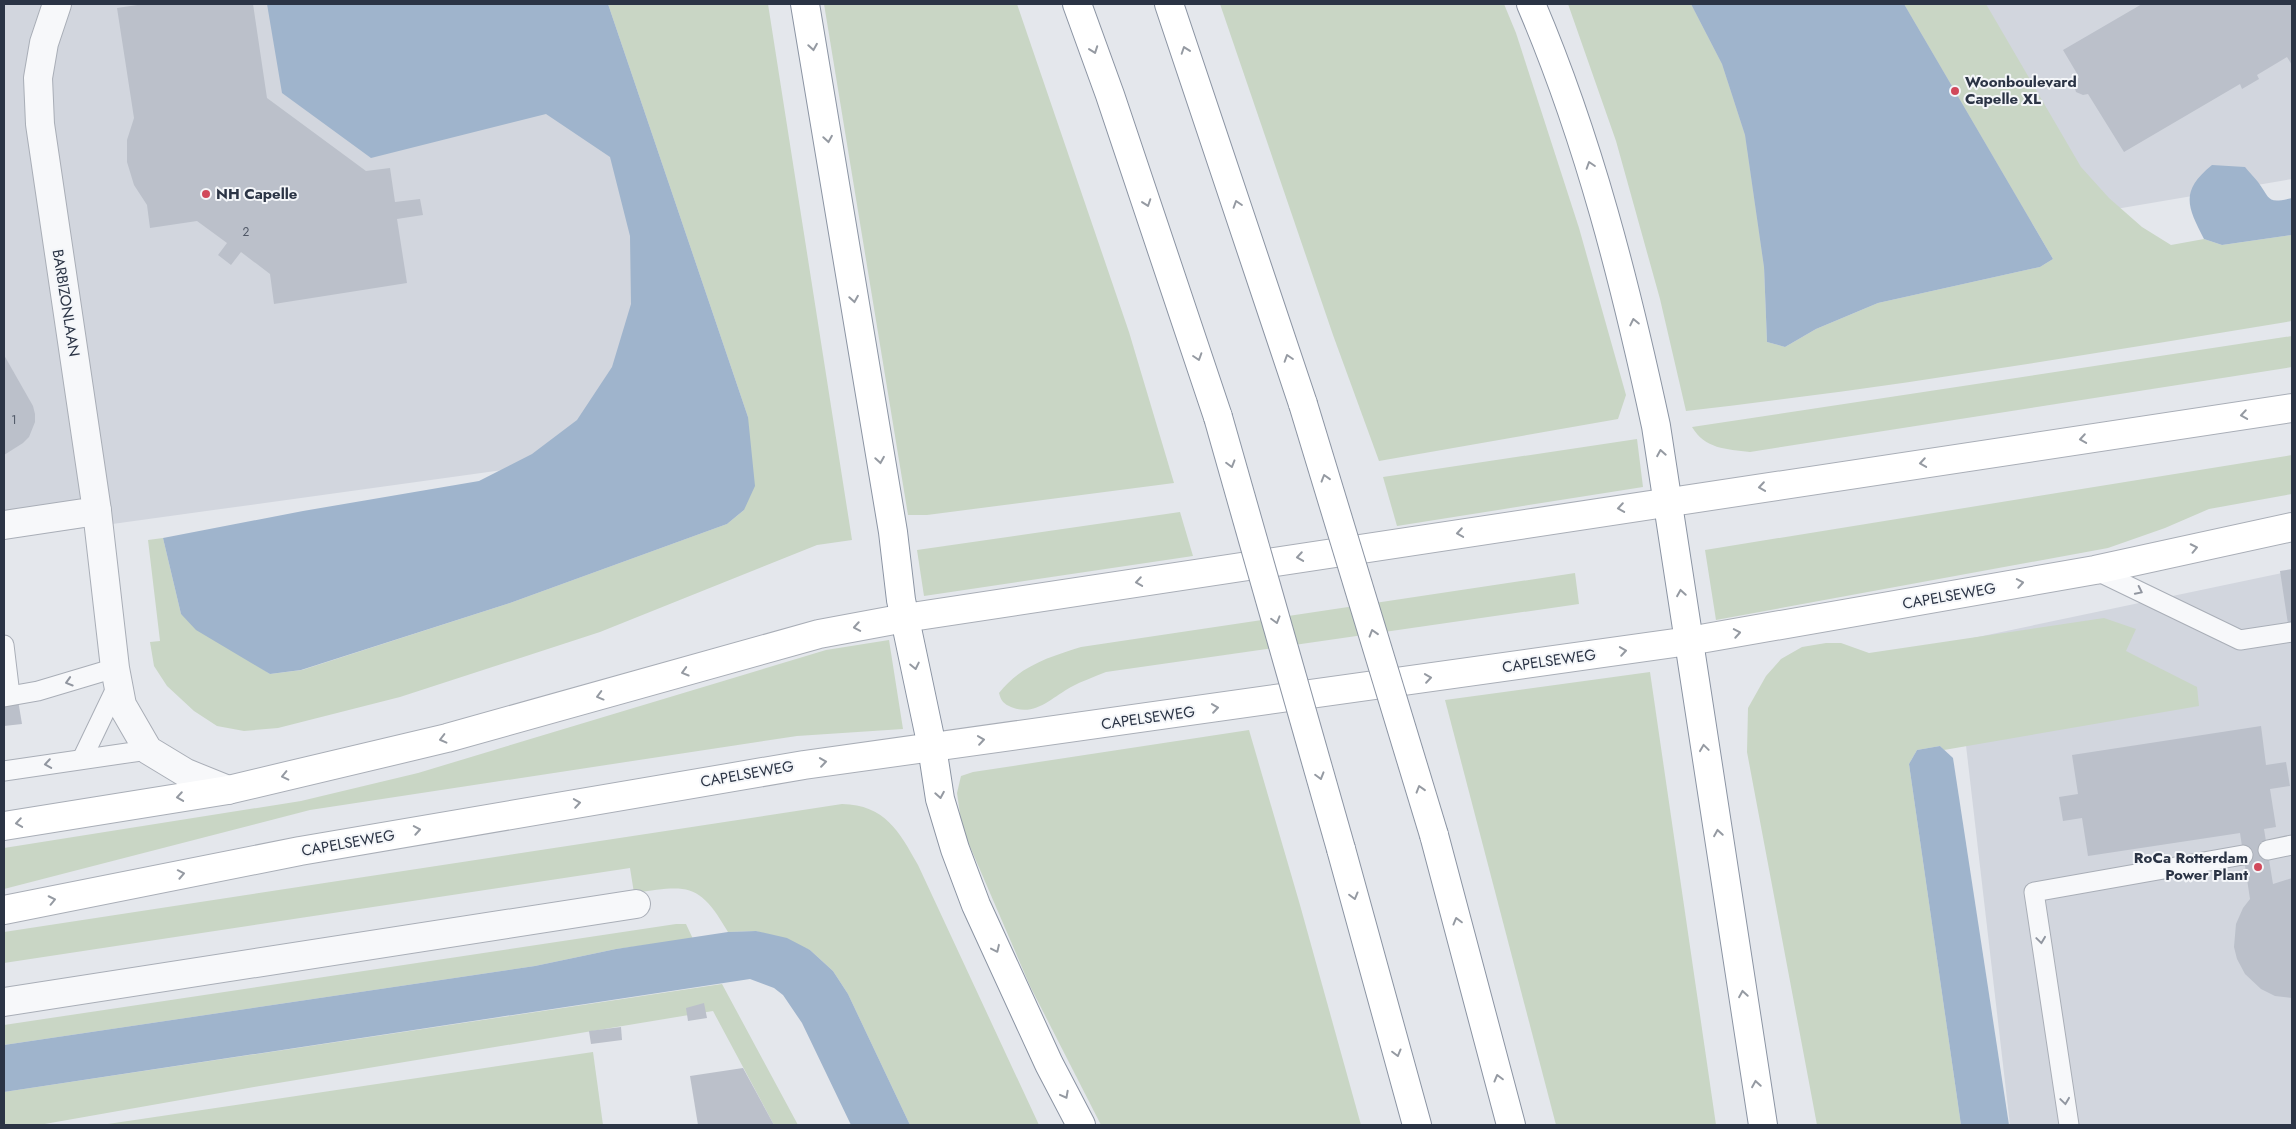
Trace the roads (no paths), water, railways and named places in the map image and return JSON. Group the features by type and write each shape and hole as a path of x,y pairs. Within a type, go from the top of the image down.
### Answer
{"main road":[{"path":"805,4 893,532 905,618 932,747 940,799 955,848 976,904 1049,1064 1081,1125"},
{"path":"1077,4 1110,95 1218,417 1341,849 1417,1125"},
{"path":"1169,4 1303,404 1434,835 1511,1125"},
{"path":"1532,4 1569,101 1600,195 1632,311 1656,426 1669,501 1763,1125"},
{"path":"4,826 228,790 447,738 819,634 905,618 2292,408"},
{"name":"CAPELSEWEG","path":"4,910 291,853 524,811 804,765 1689,641 2095,570 2292,526"}],"street":[{"name":"BARBIZONLAAN","path":"57,4 44,44 38,78 40,124 97,511"},
{"path":"4,525 97,511 122,705 148,750 186,773 228,790"},
{"path":"4,1002 636,904"}],"lane":[{"path":"2095,570 2240,640 2292,632"},
{"path":"4,645 7,696 117,676"},
{"path":"82,759 117,676"},
{"path":"4,771 148,750"},
{"path":"2268,850 2292,845"},
{"path":"2069,1125 2034,892 2243,855"}],"water":[{"path":"267,4 608,4 748,417 755,486 744,510 727,524 510,603 301,670 270,674 196,630 181,614 163,538 303,511 479,481 532,454 577,420 612,367 631,304 630,236 610,157 546,114 371,158 282,93"},
{"path":"1691,4 1904,4 2053,259 2040,267 1878,303 1816,329 1785,347 1767,342 1764,267 1745,135 1722,64"},
{"path":"2212,165 2245,167 2270,199 2278,201 2292,198 2292,235 2222,245 2204,239 2194,217 2190,199 2195,183"},
{"path":"1940,746 1953,758 2009,1125 1961,1125 1909,764 1917,750"},
{"path":"756,931 787,938 810,950 833,971 848,994 910,1125 851,1125 802,1023 783,995 774,988 750,979 4,1092 4,1045 535,966 616,949 728,932"}],"place":[{"name":"Woonboulevard Capelle XL","path":"1955,91"},
{"name":"NH Capelle","path":"206,194"},
{"name":"RoCa Rotterdam Power Plant","path":"2258,867"}]}
